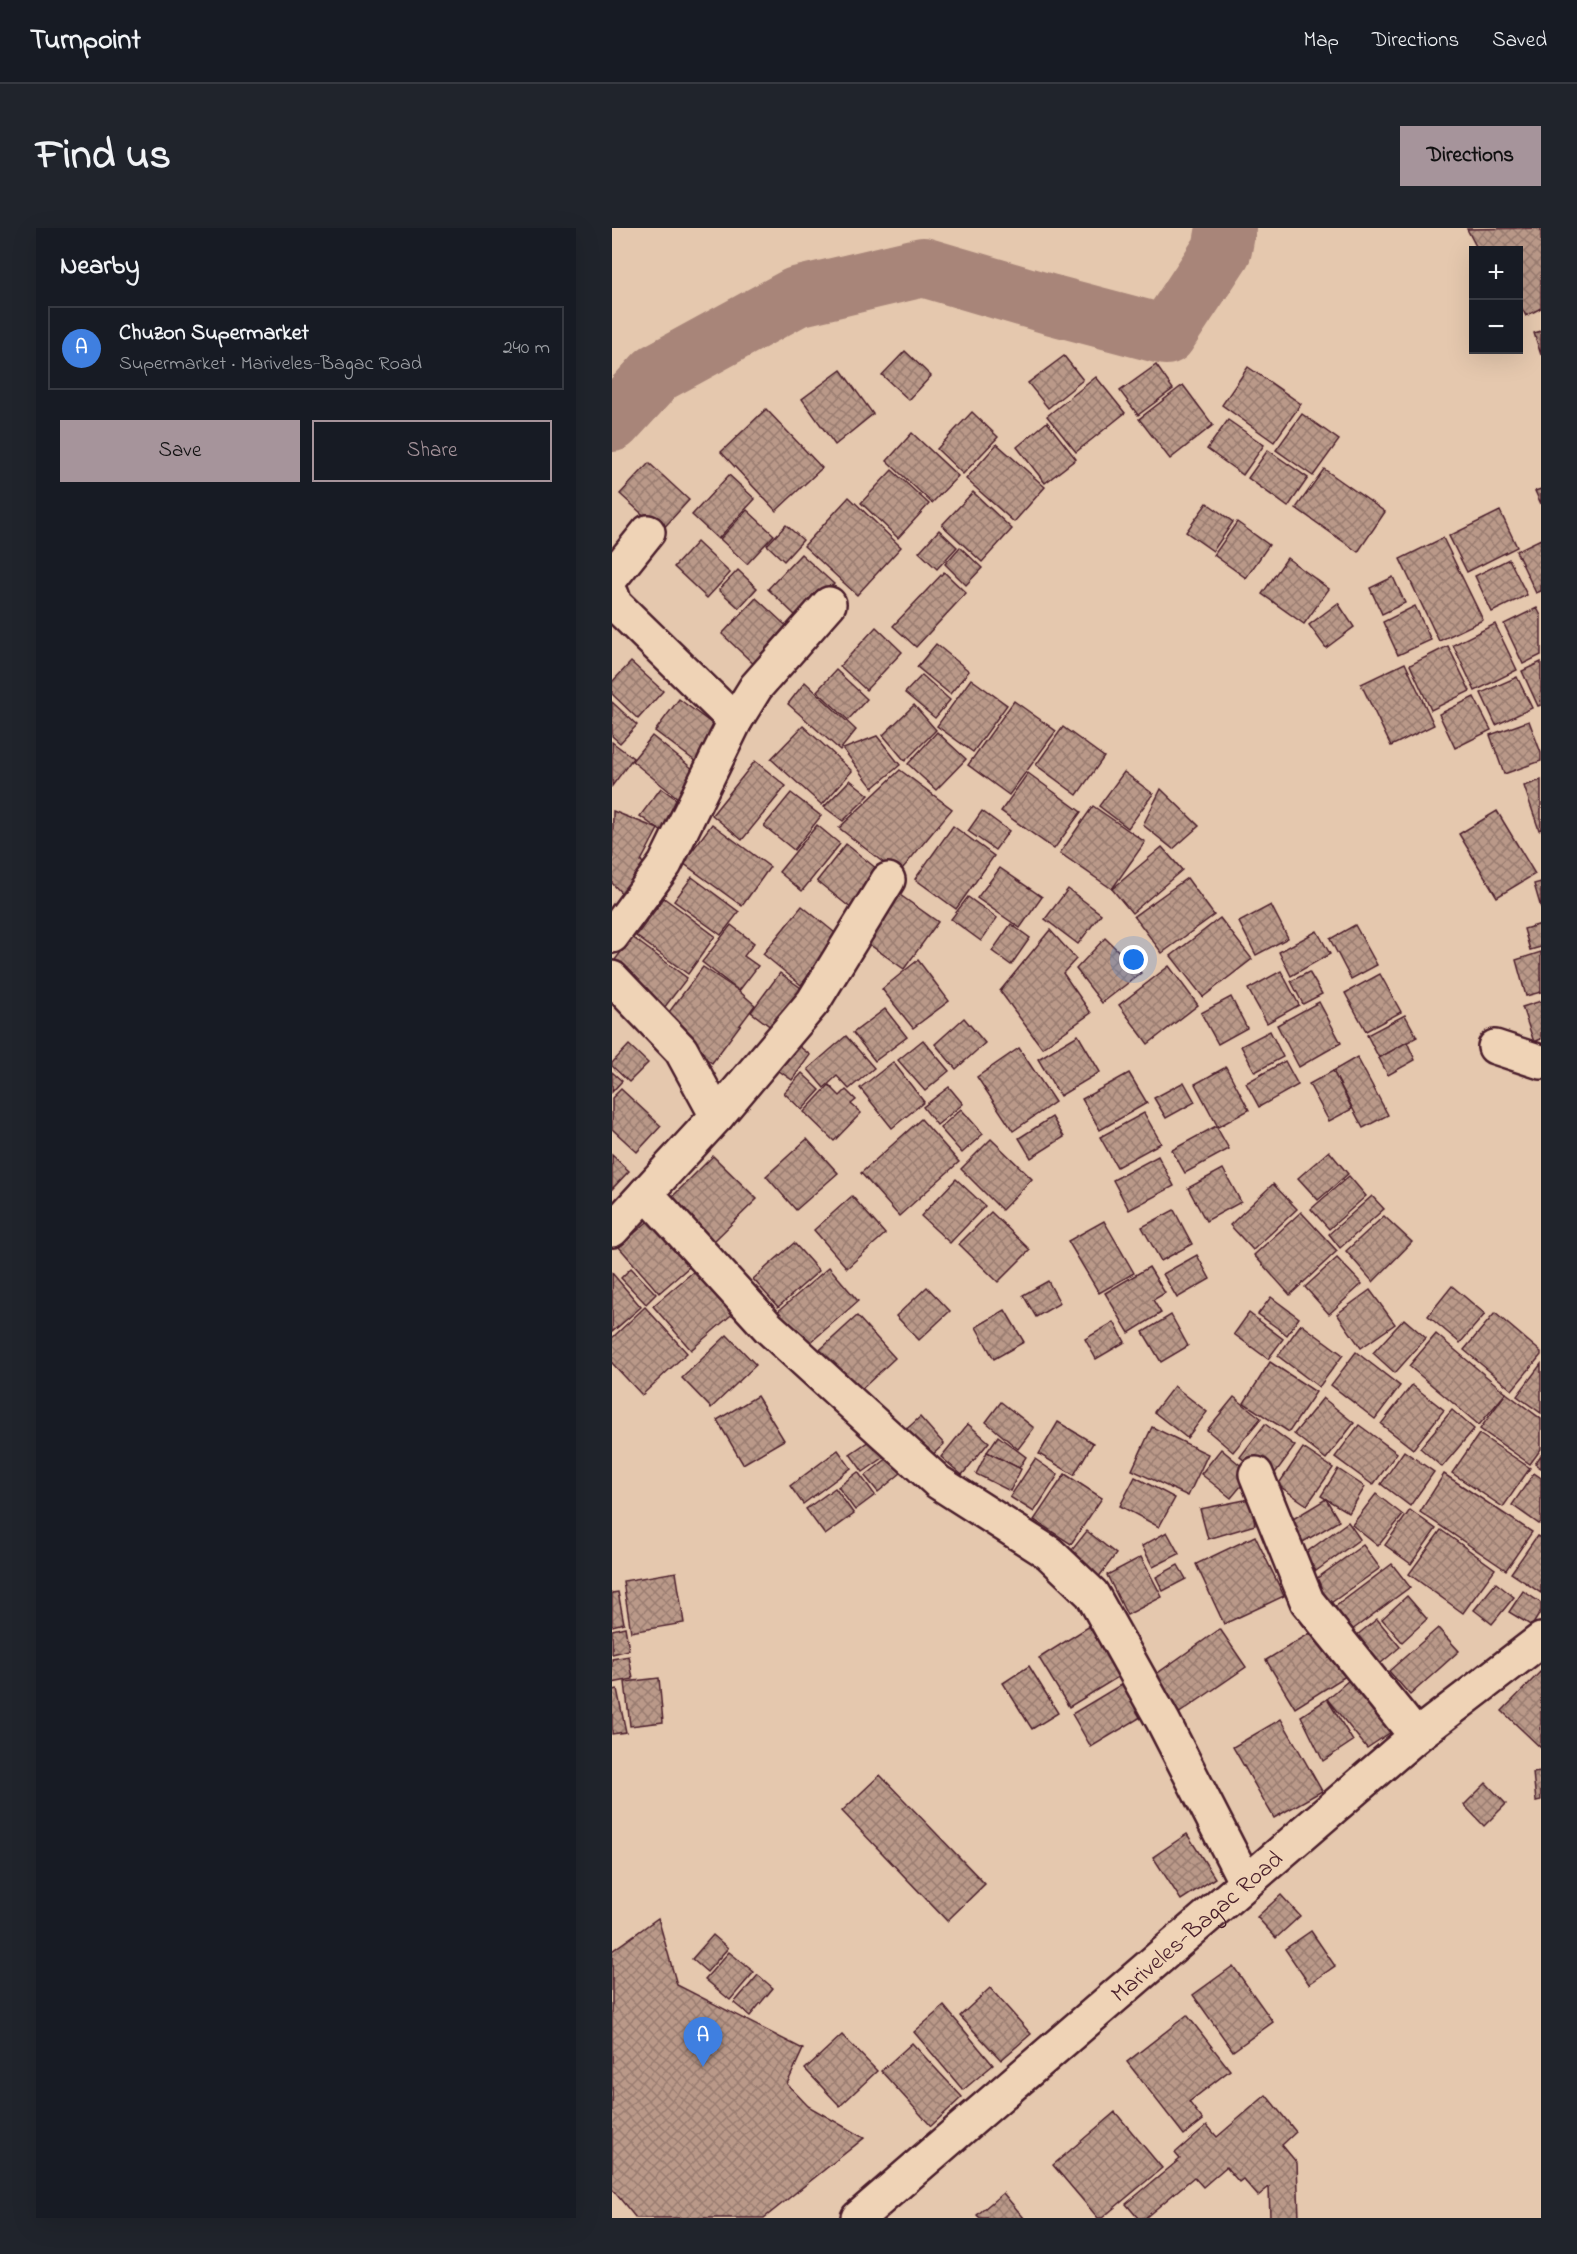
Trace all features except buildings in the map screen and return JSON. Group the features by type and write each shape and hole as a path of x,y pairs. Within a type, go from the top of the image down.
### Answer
{"street":[{"path":"612,577 648,532"},
{"path":"612,595 615,604 735,721"},
{"path":"612,936 665,864 735,721 756,687 829,604"},
{"path":"612,1230 717,1116 813,1002 888,880"},
{"path":"612,978 681,1050 717,1116"},
{"path":"1495,1047 1541,1062"},
{"path":"646,1193 768,1327 929,1474 1049,1553 1092,1594 1163,1721 1246,1883"},
{"path":"1256,1474 1307,1601 1416,1736"},
{"name":"Mariveles-Bagac Road","path":"858,2218 1416,1736 1541,1640"}],"waterway":[{"path":"612,422 657,373 796,297 923,267 1166,335 1222,250 1226,228"}],"place":[{"name":"Chuzon Supermarket","path":"703,2067"}]}
